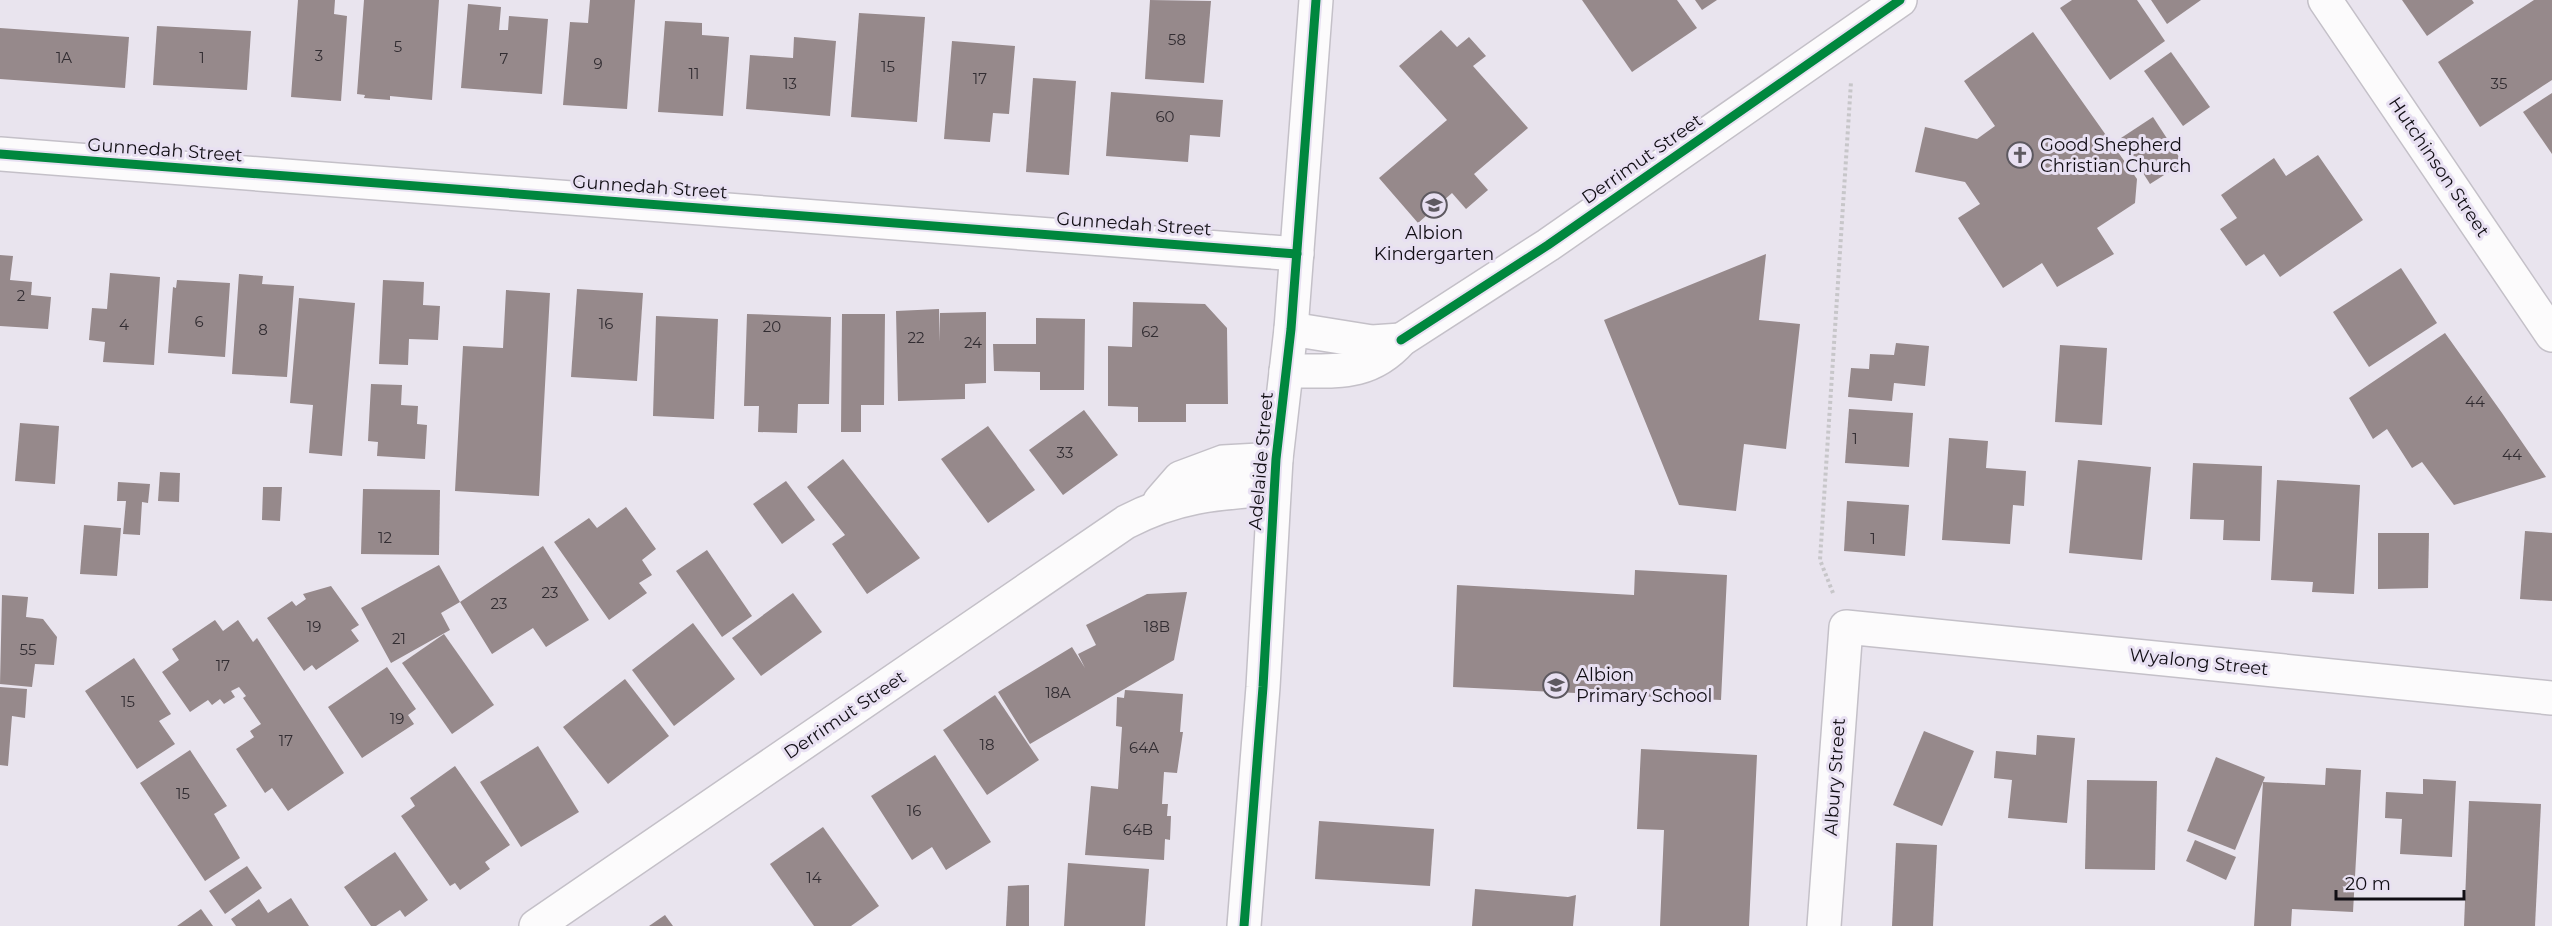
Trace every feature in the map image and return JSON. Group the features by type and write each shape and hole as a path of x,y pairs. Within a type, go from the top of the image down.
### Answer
{"street":[{"name":"Adelaide Street","path":"1244,926 1263,687 1275,474 1291,329 1316,0"},
{"name":"Derrimut Street","path":"1286,371 1336,371 1362,367 1386,357 1401,339 1548,245 1900,0"},
{"name":"Hutchinson Street","path":"2325,0 2552,335"},
{"name":"Gunnedah Street","path":"0,154 1297,254"},
{"name":"Derrimut Street","path":"1291,329 1372,342 1401,339"},
{"name":"Derrimut Street","path":"536,926 1126,522 1155,507 1180,478 1223,462 1275,474"},
{"name":"Wyalong Street","path":"1846,627 2552,698"},
{"name":"Albury Street","path":"1824,926 1846,627"}],"path":[{"path":"1831,47 1852,85 1820,560 1846,627"}],"building":[{"path":"298,0 335,0 334,14 347,16 341,101 291,97"},
{"path":"364,0 439,0 432,100 390,96 390,100 364,98 365,95 357,94"},
{"path":"590,0 635,0 627,109 563,105 570,22 588,23"},
{"path":"1150,0 1211,1 1204,83 1145,79"},
{"path":"1582,0 1677,0 1697,28 1632,72"},
{"path":"1695,0 1717,0 1702,10"},
{"path":"2072,0 2137,0 2165,41 2110,80 2060,8"},
{"path":"2151,0 2201,0 2167,24"},
{"path":"2402,0 2472,0 2474,3 2427,36"},
{"path":"2534,0 2552,0 2552,80 2480,127 2438,62"},
{"path":"468,4 501,7 499,30 508,30 509,16 548,19 542,94 461,88"},
{"path":"859,13 925,17 917,122 851,117"},
{"path":"665,21 702,23 702,35 729,37 723,116 658,112"},
{"path":"157,26 251,31 247,90 153,85"},
{"path":"0,28 129,37 125,88 0,79"},
{"path":"1441,30 1457,47 1469,37 1486,56 1473,66 1528,128 1474,174 1488,190 1466,209 1452,193 1418,223 1379,178 1447,120 1399,66"},
{"name":"Good Shepherd Christian Church","path":"2033,32 2137,179 2135,203 2097,228 2114,254 2057,287 2042,263 2003,288 1958,218 1980,204 1965,182 1915,172 1925,127 1977,139 1995,126 1964,81"},
{"path":"794,37 836,41 830,116 746,109 750,55 793,58"},
{"path":"952,41 1015,46 1009,114 993,113 990,142 944,139"},
{"path":"2171,52 2210,107 2183,126 2144,71"},
{"path":"1033,78 1076,81 1069,175 1026,172"},
{"path":"1111,92 1223,100 1220,137 1190,135 1188,162 1106,156"},
{"path":"2552,93 2552,154 2523,112"},
{"path":"2153,117 2183,163 2150,184 2121,138"},
{"path":"2318,155 2363,220 2280,277 2264,254 2246,266 2220,229 2237,218 2221,195 2274,158 2286,176"},
{"path":"1766,254 1759,320 1800,324 1786,449 1744,444 1736,511 1679,505 1604,320"},
{"path":"0,255 13,256 10,280 32,282 31,295 51,297 48,329 0,326"},
{"path":"2401,268 2437,323 2369,367 2333,312"},
{"path":"110,273 160,277 154,365 103,362 105,342 89,340 92,308 107,309"},
{"path":"239,274 263,276 262,284 294,286 287,377 232,374"},
{"path":"177,280 230,283 225,357 168,353 173,287 176,288"},
{"path":"383,280 424,282 423,305 440,306 438,340 409,339 408,365 379,364"},
{"path":"577,289 643,293 637,381 571,377"},
{"path":"506,290 550,293 539,496 455,491 463,346 503,348"},
{"path":"299,298 355,303 342,456 309,453 313,405 290,403"},
{"path":"1133,302 1205,304 1227,328 1228,404 1186,404 1186,422 1138,422 1138,407 1108,406 1108,346 1132,347"},
{"path":"939,309 940,342 940,313 986,312 986,383 965,384 965,399 898,401 896,311"},
{"path":"747,314 831,317 829,404 798,404 797,433 758,432 759,406 744,406"},
{"path":"842,314 885,314 884,405 861,405 861,432 841,432"},
{"path":"656,316 718,319 714,419 653,416"},
{"path":"1036,318 1085,319 1084,390 1040,390 1040,372 994,371 993,344 1036,344"},
{"path":"2445,333 2546,477 2454,505 2422,462 2412,468 2387,429 2373,439 2349,398"},
{"path":"1896,343 1929,346 1925,386 1894,383 1892,401 1848,397 1851,368 1869,369 1870,354 1894,355"},
{"path":"2060,345 2107,348 2102,425 2055,422"},
{"path":"371,384 402,385 401,405 418,406 417,424 427,425 425,459 377,456 378,442 368,441"},
{"path":"1849,409 1913,413 1909,467 1845,463"},
{"path":"1084,410 1118,455 1063,495 1029,450"},
{"path":"20,423 59,426 55,484 15,481"},
{"path":"988,426 1035,490 988,523 941,459"},
{"path":"1949,438 1988,441 1986,468 2026,471 2024,506 2013,505 2010,544 1942,540"},
{"path":"843,459 920,558 867,594 832,544 845,535 807,487"},
{"path":"2078,460 2151,467 2142,560 2069,553"},
{"path":"2193,463 2262,466 2260,541 2223,540 2224,520 2190,519"},
{"path":"160,472 180,473 179,502 158,501"},
{"path":"2277,480 2360,485 2354,594 2312,592 2313,582 2271,580"},
{"path":"786,481 815,520 782,544 753,504"},
{"path":"118,482 150,484 148,503 142,502 140,535 123,534 126,501 117,501"},
{"path":"263,487 282,487 280,521 262,520"},
{"path":"363,489 440,490 439,555 361,554"},
{"path":"1847,501 1909,505 1905,556 1844,551"},
{"path":"626,507 656,549 642,560 652,575 639,583 647,593 609,620 554,542 589,518 597,528"},
{"path":"84,525 121,528 117,576 80,574"},
{"path":"2525,531 2552,533 2552,601 2520,599"},
{"path":"2378,533 2429,533 2428,588 2378,589"},
{"path":"543,546 589,620 546,647 533,628 492,654 460,602"},
{"path":"707,550 752,616 722,637 676,571"},
{"path":"439,565 460,602 441,613 450,630 391,663 361,608"},
{"path":"1635,570 1727,575 1721,700 1453,687 1457,585 1634,595"},
{"path":"331,586 359,625 351,630 359,641 316,670 312,665 304,671 267,618 292,601 296,606 306,599 303,594"},
{"path":"1187,592 1174,660 1030,744 998,692 1072,647 1085,668 1078,654 1096,645 1086,625 1147,594"},
{"path":"793,593 822,632 761,676 732,638"},
{"path":"2,595 28,597 26,617 43,619 57,637 54,665 35,664 32,687 0,684"},
{"path":"215,620 223,631 238,620 253,642 257,638 344,773 288,811 272,788 265,793 236,749 254,737 250,731 261,724 243,698 246,696 239,687 231,691 235,697 224,704 220,699 212,705 208,700 190,712 162,672 179,660 172,649"},
{"path":"693,623 735,679 674,726 632,670"},
{"path":"444,634 494,705 452,734 402,663"},
{"path":"134,658 171,714 159,721 175,744 137,769 85,691"},
{"path":"387,667 416,709 408,715 414,724 362,758 328,707"},
{"path":"625,679 669,736 608,784 563,727"},
{"path":"0,687 27,689 25,718 12,716 8,766 0,765"},
{"path":"1125,690 1183,694 1180,732 1183,732 1177,773 1164,772 1162,804 1168,804 1167,816 1171,816 1170,840 1165,839 1164,860 1085,855 1091,786 1118,789 1122,727 1116,726 1117,697 1124,698"},
{"path":"995,695 1039,760 987,795 943,730"},
{"path":"1924,731 1974,751 1942,826 1893,805"},
{"path":"2037,735 2075,738 2067,823 2008,818 2012,780 1994,778 1996,751 2036,755"},
{"path":"538,746 579,812 521,847 480,782"},
{"path":"1641,749 1757,755 1749,926 1660,926 1664,830 1637,829"},
{"path":"190,750 227,806 214,814 240,858 205,881 140,783"},
{"path":"935,755 991,842 946,870 932,847 912,860 871,796"},
{"path":"2216,757 2265,777 2235,850 2187,831"},
{"path":"455,766 510,845 485,862 490,869 460,890 455,883 450,886 401,816 415,806 410,798"},
{"path":"2326,768 2361,770 2353,912 2292,909 2291,926 2254,926 2263,782 2325,785"},
{"path":"2423,779 2456,781 2452,857 2400,854 2402,819 2385,818 2386,792 2423,794"},
{"path":"2087,780 2157,781 2155,870 2085,869"},
{"path":"2469,801 2541,804 2535,926 2464,926"},
{"path":"1319,821 1434,829 1430,886 1315,879"},
{"path":"823,827 879,906 851,926 814,926 770,864"},
{"path":"2195,840 2236,857 2226,880 2186,861"},
{"path":"1896,843 1937,845 1933,926 1892,926"},
{"path":"395,852 428,900 405,917 400,910 376,926 371,926 344,887"},
{"path":"1068,863 1149,869 1145,926 1064,926"},
{"path":"247,866 262,888 225,914 209,891"},
{"path":"1029,885 1029,926 1006,926 1008,886"},
{"path":"1475,889 1568,897 1576,895 1573,926 1472,926"},
{"path":"291,898 309,926 236,926 231,919 259,899 268,913"},
{"path":"201,909 213,926 177,926"},
{"path":"665,915 673,926 649,926"}],"cycle path":[{"path":"1244,926 1263,687 1276,459 1291,329 1316,0"},
{"path":"1401,340 1548,245 1900,0"},
{"path":"0,154 1297,254"}],"place":[{"name":"Good Shepherd Christian Church","path":"2020,155"},
{"name":"Albion Kindergarten","path":"1434,205"},
{"name":"Albion Primary School","path":"1556,685"}]}
